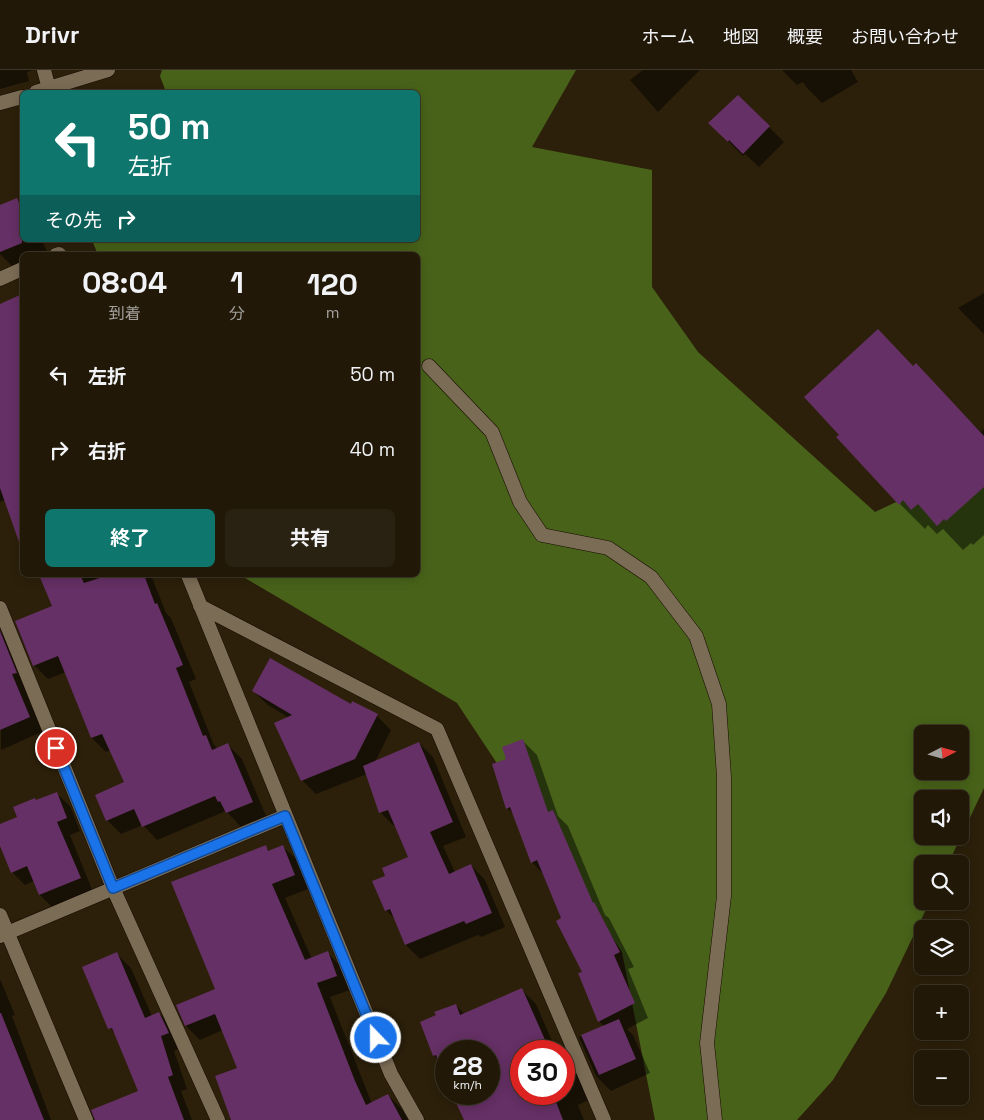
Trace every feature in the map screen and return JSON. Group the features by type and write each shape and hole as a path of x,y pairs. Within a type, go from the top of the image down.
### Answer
{"street":[{"path":"44,70 43,90 108,70"},
{"path":"0,104 20,98"},
{"path":"0,279 20,271"},
{"path":"430,366 492,432 520,502 542,535 608,548 650,578 696,636 719,704 724,777 724,896 707,1043 715,1120"},
{"path":"189,577 391,1074 417,1120"},
{"path":"200,606 437,729 604,1120"},
{"path":"0,608 113,888 218,1120"},
{"path":"4,934 285,816"},
{"path":"0,915 4,934 86,1120"}],"green space":[{"path":"162,70 576,70 532,147 652,170 652,287 698,352 875,512 966,469 984,449 984,788 969,820 969,790 914,790 914,845 957,845 952,855 914,855 914,910 926,910 921,920 914,920 914,934 886,993 833,1080 797,1120 655,1120 622,952 457,703 243,577 420,577 420,252 97,252 93,242 420,242 420,90 165,90 160,76"}],"building":[{"path":"738,95 770,126 743,154 708,123"},
{"path":"17,198 20,205 20,242 22,243 0,252 0,205"},
{"path":"20,295 19,542 0,488 0,304"},
{"path":"878,329 913,366 916,363 984,436 984,487 946,521 944,519 937,526 918,504 911,510 903,500 899,505 836,437 839,435 804,397"},
{"path":"40,577 81,577 84,583 103,577 145,577 183,665 176,668 203,736 206,735 212,750 228,743 253,802 226,813 215,796 142,827 134,809 106,821 95,795 124,782 102,734 91,738 58,656 33,666 15,621 52,606"},
{"path":"0,631 17,673 12,674 30,717 0,730"},
{"path":"270,658 351,704 352,701 378,714 355,759 301,781 274,723 292,715 252,691"},
{"path":"523,739 548,812 553,810 593,903 620,952 614,955 635,1003 598,1022 578,973 582,972 556,921 561,918 537,860 531,863 510,807 506,809 492,764 506,759 502,747"},
{"path":"419,742 453,822 430,832 449,874 471,864 492,913 466,924 464,921 405,945 390,909 385,911 372,881 385,876 382,868 408,857 388,810 379,813 363,766"},
{"path":"57,792 67,818 57,822 81,878 39,895 27,866 11,873 0,846 0,824 17,817 13,807"},
{"path":"266,845 268,851 283,845 295,875 272,884 305,960 328,951 337,976 317,983 366,1105 388,1094 402,1120 231,1120 215,1076 237,1068 215,1014 185,1026 176,1005 215,989 171,882"},
{"path":"117,952 145,1018 159,1012 169,1033 161,1036 173,1075 168,1077 184,1120 95,1120 91,1110 138,1091 112,1028 108,1029 82,967"},
{"path":"522,988 545,1040 510,1040 510,1105 557,1105 563,1120 464,1120 457,1105 500,1105 500,1040 435,1040 435,1055 433,1056 420,1022 436,1015 434,1012 456,1004 460,1015"},
{"path":"1,1013 44,1120 0,1120"},
{"path":"619,1019 636,1059 599,1075 581,1035"}],"route":[{"path":"56,748 113,888 285,816 376,1038"}]}
